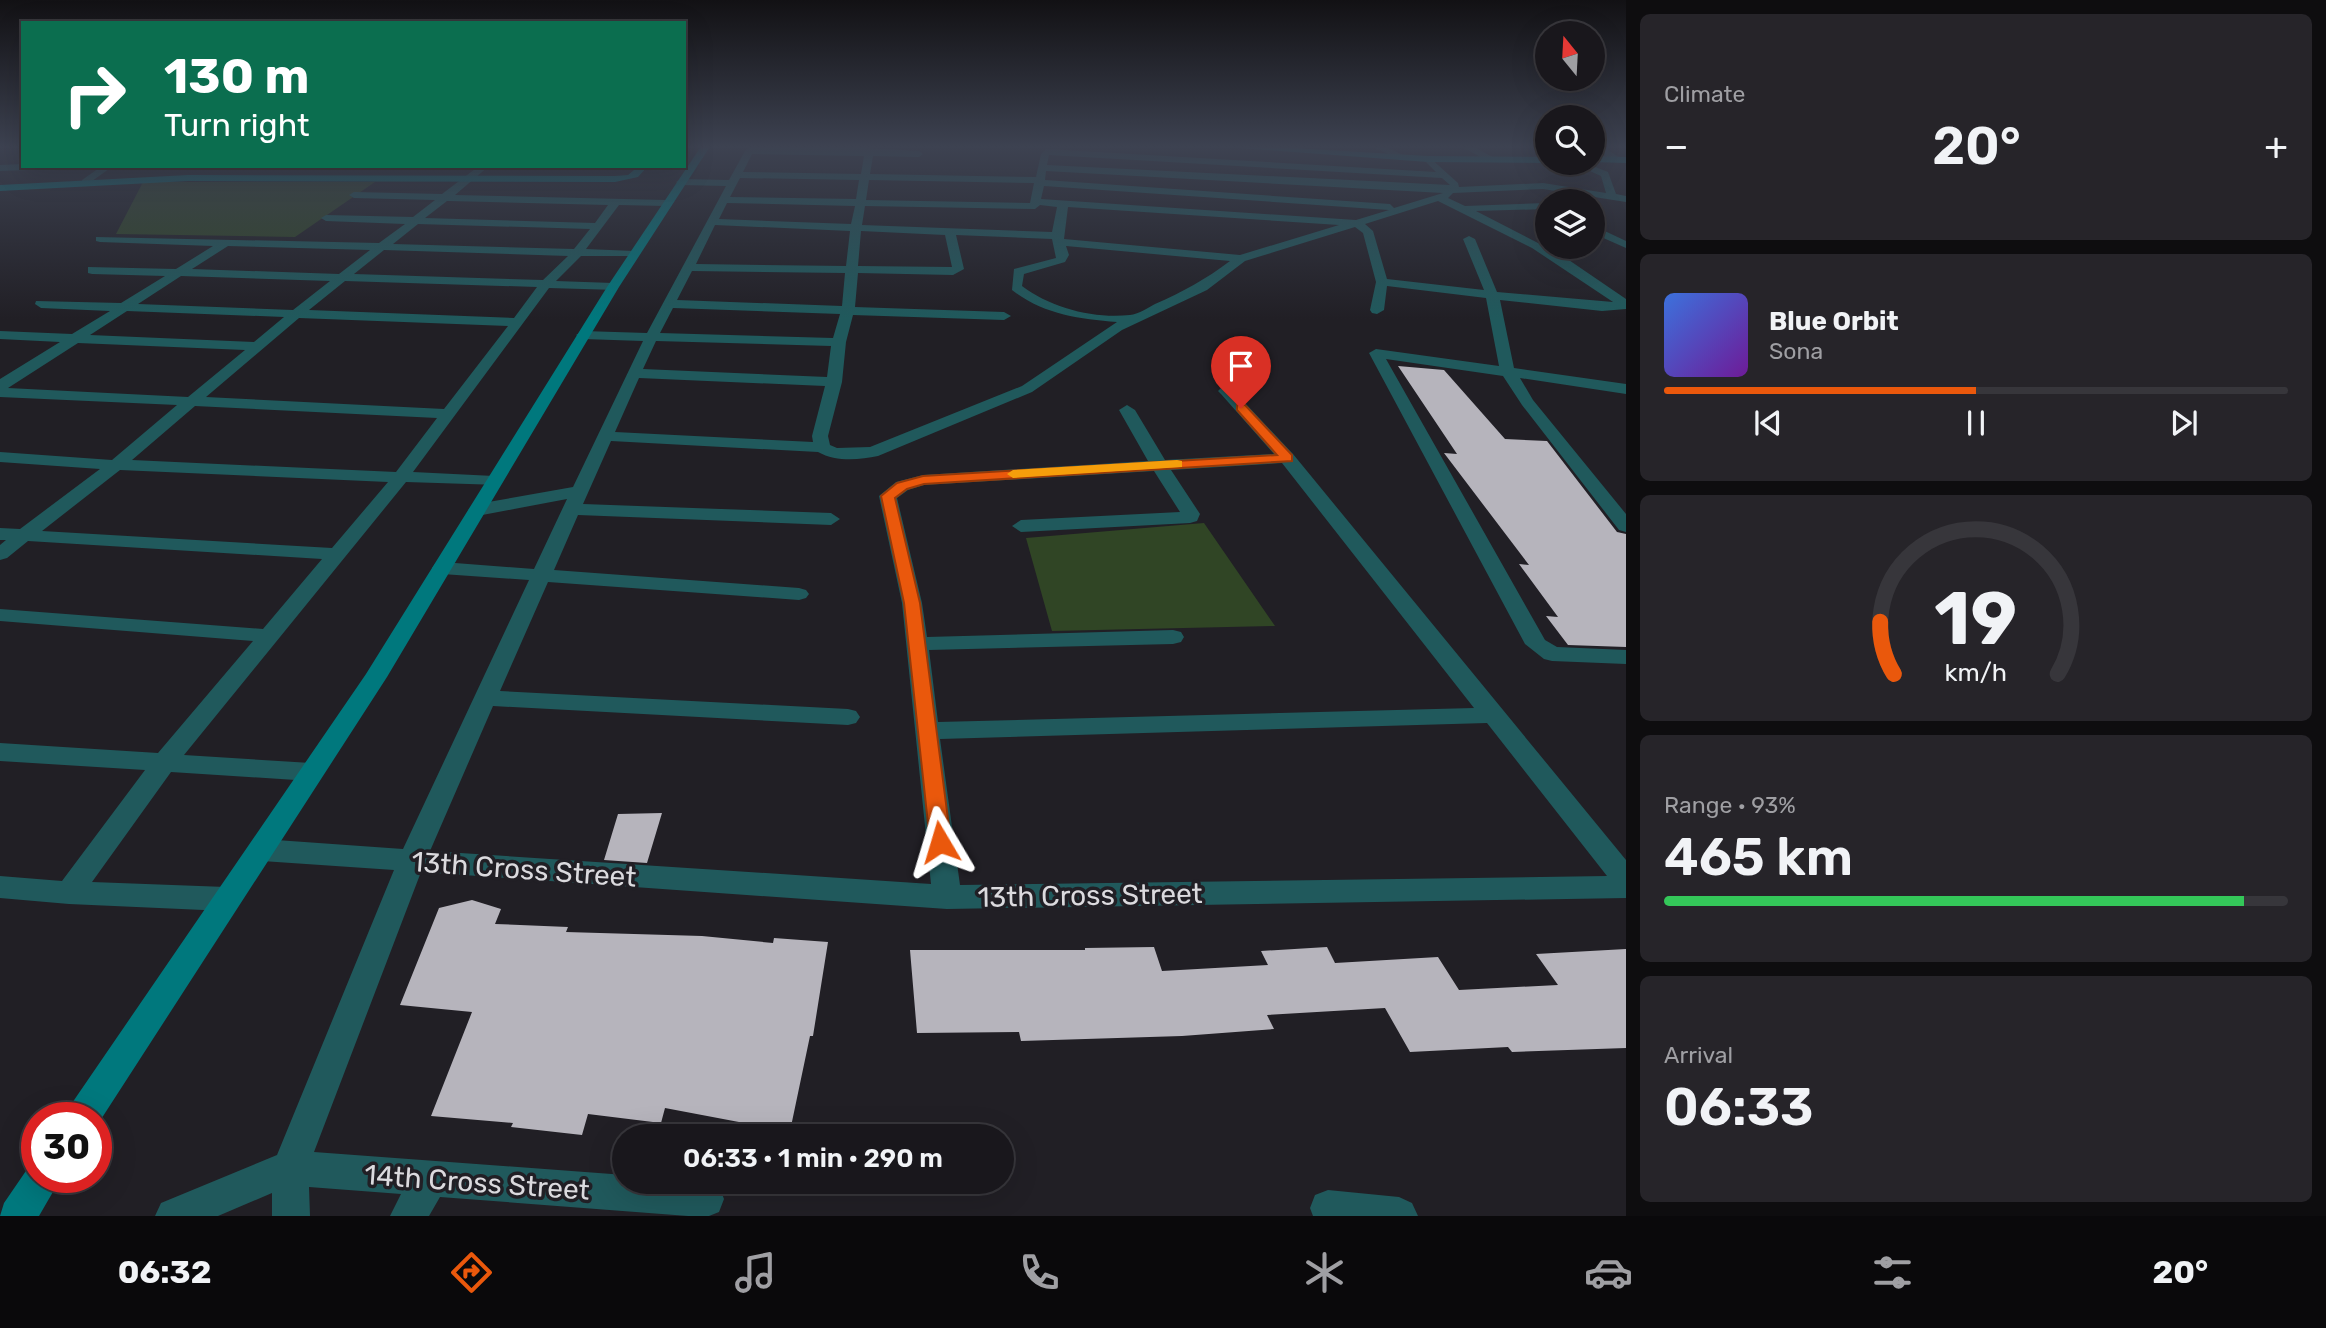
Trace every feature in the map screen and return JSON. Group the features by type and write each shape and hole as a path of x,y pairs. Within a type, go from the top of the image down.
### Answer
{"street":[{"path":"0,554 116,465 256,346 435,205"},
{"path":"69,893 163,764 401,477 546,284 578,252 614,205"},
{"path":"93,1102 376,677 612,287 665,205"},
{"path":"291,1216 290,1168 411,862 634,373 722,205"},
{"path":"822,447 820,436 848,309 861,205"},
{"path":"956,205 1035,205"},
{"path":"1063,205 1058,239 1063,255 1061,260 1018,272 1016,286 1041,306 1070,313 1135,319"},
{"path":"1075,205 1356,223 1368,231 1381,282 1377,310"},
{"path":"1235,205 1236,215"},
{"path":"1353,205 1402,208"},
{"path":"605,436 822,447 833,453 872,452 1027,389 1117,327 1203,287 1241,259 1412,205"},
{"path":"1459,205 1538,244 1569,263 1625,305"},
{"path":"1463,208 1535,206"},
{"path":"326,218 598,226"},
{"path":"1276,218 1310,239"},
{"path":"713,222 949,230 1175,246 1241,259"},
{"path":"688,267 953,271 958,269 949,230"},
{"path":"1605,230 1626,230"},
{"path":"1605,235 1626,245"},
{"path":"100,239 634,254"},
{"path":"1469,240 1492,294 1507,370 1527,402 1626,526"},
{"path":"0,386 225,243"},
{"path":"92,270 612,287"},
{"path":"1381,282 1602,307 1625,305"},
{"path":"41,304 517,322"},
{"path":"669,304 1004,316"},
{"path":"0,335 256,346"},
{"path":"583,335 839,342"},
{"path":"1626,390 1507,370 1376,353 1536,644 1552,654 1626,657"},
{"path":"634,373 834,382"},
{"path":"1226,391 1287,458 1626,880"},
{"path":"0,392 448,414"},
{"path":"1021,526 1190,517 1191,514 1127,410"},
{"path":"0,457 116,465 494,481"},
{"path":"947,897 912,603 888,496 902,486 923,480 1287,458"},
{"path":"477,510 580,491"},
{"path":"572,509 831,519"},
{"path":"0,534 338,554"},
{"path":"442,568 799,593"},
{"path":"0,615 270,636"},
{"path":"916,644 1172,637"},
{"path":"485,698 848,717"},
{"path":"926,731 1492,715"},
{"path":"0,752 311,772"},
{"name":"13th Cross Street","path":"262,850 947,897 1626,887"},
{"path":"0,887 69,893 226,899"},
{"path":"174,1216 290,1168"},
{"name":"14th Cross Street","path":"290,1168 706,1199"},
{"path":"409,1216 430,1179"},
{"path":"20,1216 34,1193"},
{"path":"1328,1208 1399,1216"}],"green space":[{"path":"131,205 342,205 295,237 116,234"},
{"path":"1204,523 1275,626 1052,631 1026,538"}],"building":[{"path":"1398,366 1444,370 1505,439 1547,441 1617,532 1626,534 1626,647 1568,645 1546,616 1558,617 1519,564 1529,565 1444,453 1457,454"},
{"path":"662,813 647,863 604,860 618,814"},
{"path":"472,900 501,909 495,924 568,927 566,932 702,936 773,943 774,938 828,942 813,1036 810,1036 792,1124 749,1124 665,1108 661,1123 588,1114 582,1135 511,1127 513,1123 431,1116 472,1012 400,1005 439,908"},
{"path":"1154,947 1162,971 1268,965 1261,951 1327,947 1335,963 1438,957 1459,990 1558,985 1536,954 1626,949 1626,1048 1512,1052 1508,1047 1410,1052 1385,1008 1267,1015 1274,1029 1182,1036 1021,1041 1019,1032 917,1033 910,950 1085,950"}],"slow traffic":[{"path":"1013,474 1177,464"}],"route":[{"path":"940,842 912,603 888,496 902,486 923,480 1287,458 1241,408"}]}
